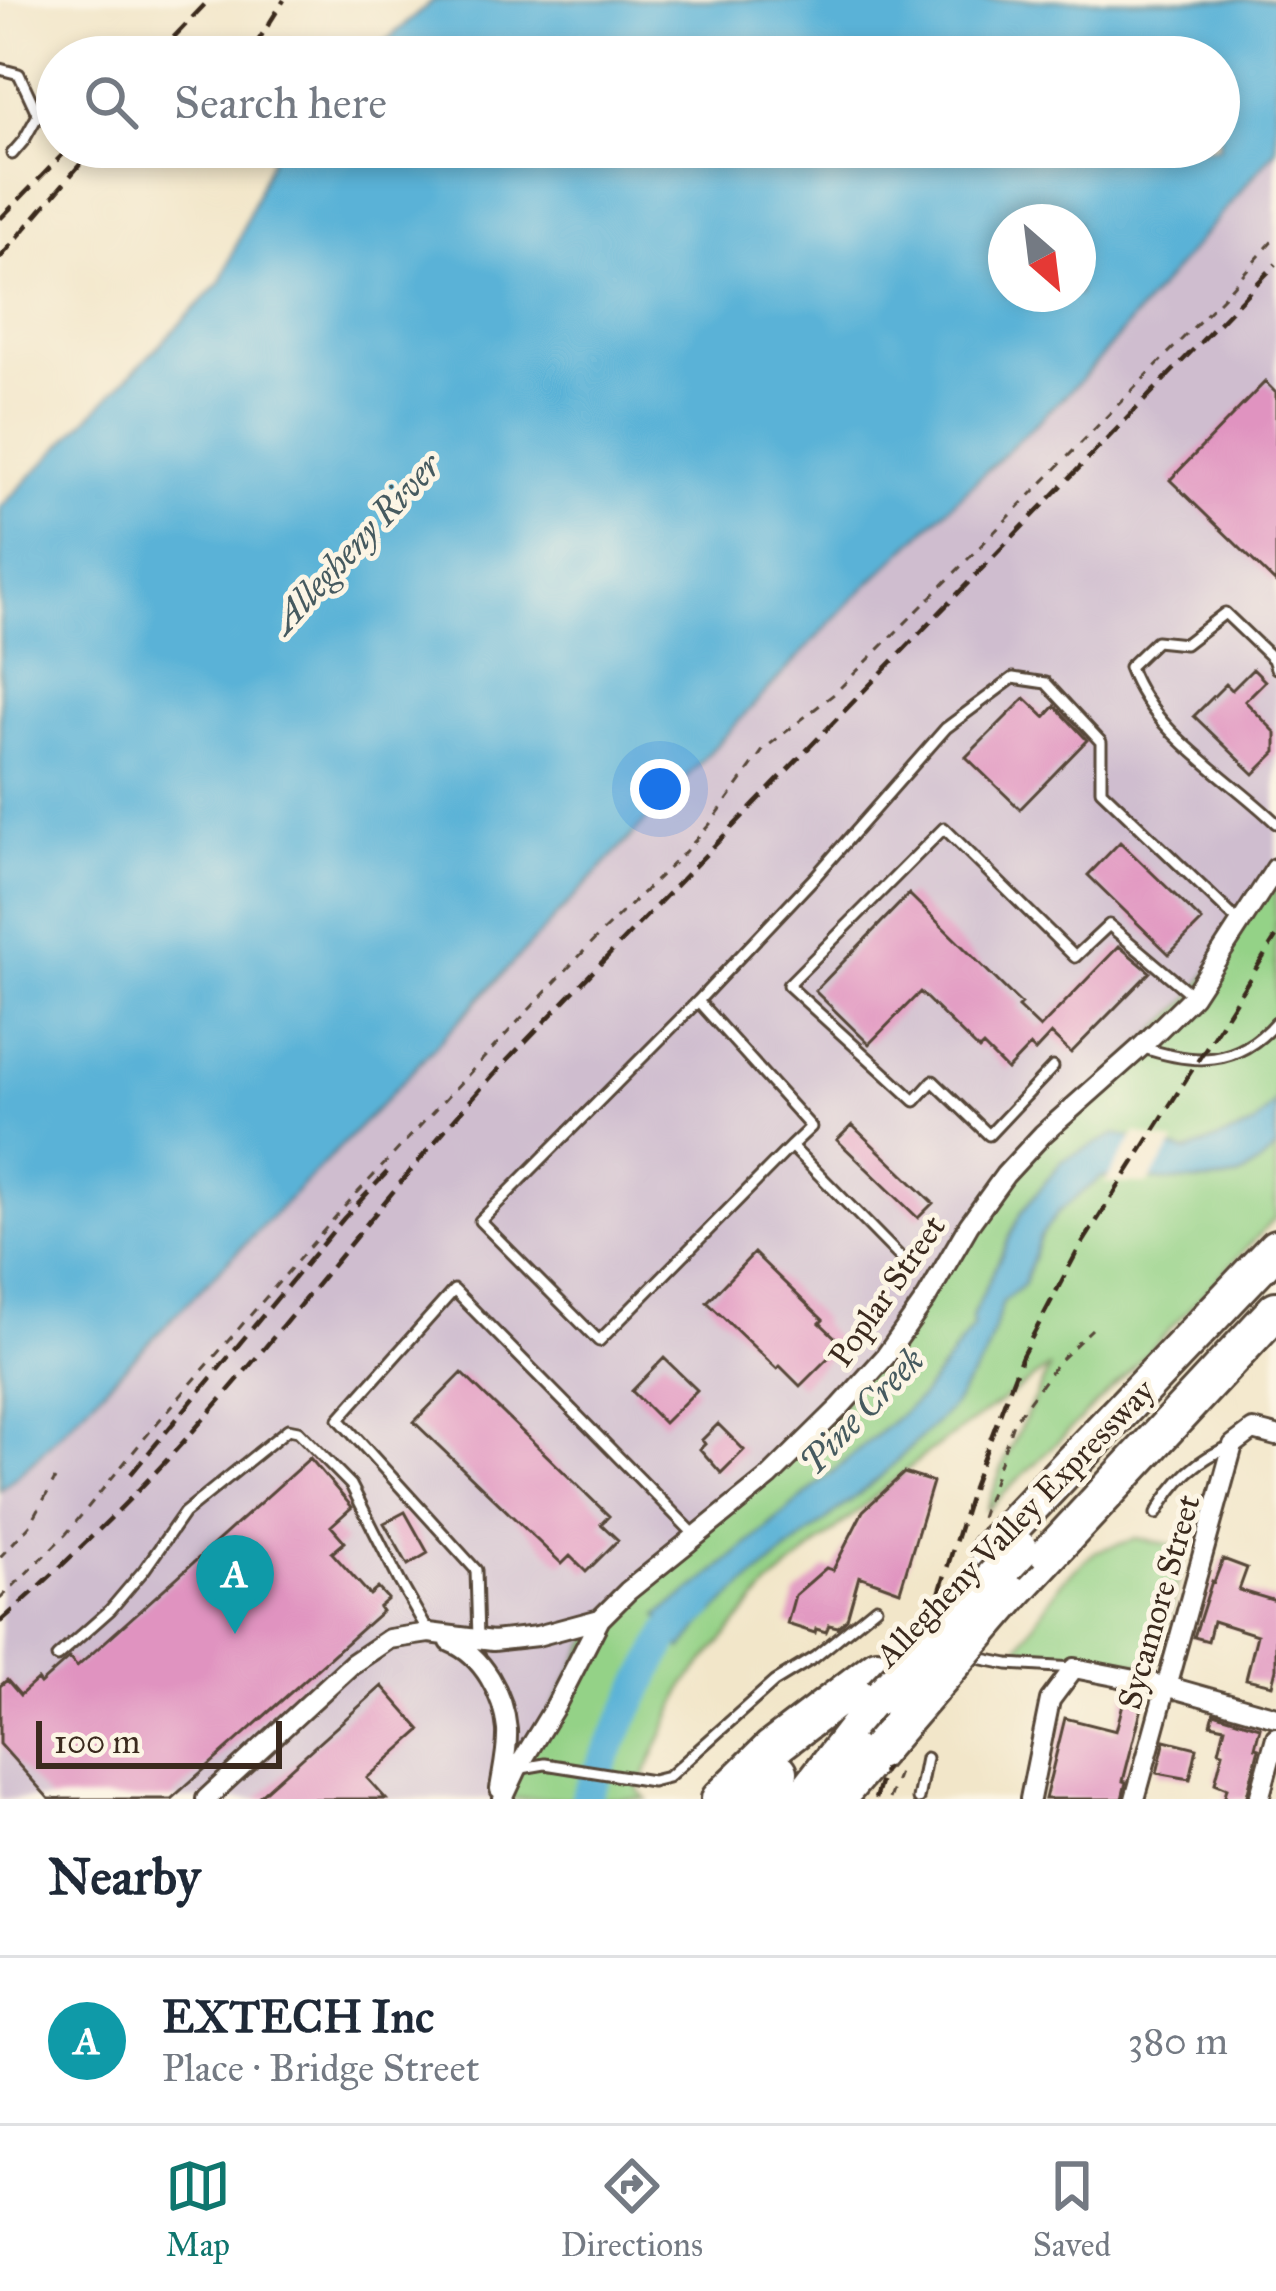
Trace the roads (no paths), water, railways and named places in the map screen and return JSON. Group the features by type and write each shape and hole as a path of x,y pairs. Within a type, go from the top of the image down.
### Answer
{"highway":[{"name":"Allegheny Valley Expressway","path":"775,1792 880,1682 1026,1512 1276,1248"},
{"name":"Allegheny Valley Expressway","path":"880,1682 1020,1550 1276,1282"},
{"path":"848,1796 877,1751 1012,1594 1276,1310"},
{"path":"720,1799 772,1749 880,1682"}],"street":[{"name":"Poplar Street","path":"501,1799 600,1619 769,1478 840,1408 885,1357 1005,1175 1193,996 1276,868"},
{"path":"1233,1445 1253,1430 1276,1436"},
{"name":"Sycamore Street","path":"1135,1799 1233,1445"},
{"path":"206,1799 352,1664 389,1639 429,1633 493,1641 537,1636 600,1619"},
{"path":"429,1633 466,1648 500,1696 507,1731 501,1799"},
{"path":"1030,1799 1050,1700 1074,1669 1166,1686 1276,1718"},
{"path":"1258,1799 1276,1737"}],"lane":[{"path":"0,69 19,74 36,111"},
{"path":"12,154 36,119"},
{"path":"1276,668 1273,659 1225,613 1185,644 1156,641 1129,667 1138,692 1178,740 1276,823"},
{"path":"698,1001 811,1126 599,1341 480,1221 698,1001 946,728 1013,678 1046,683 1101,742 1101,790 1240,923"},
{"path":"1053,1067 989,1135 933,1081 915,1101 788,985 944,828 1075,957 1109,925 1193,996"},
{"path":"1141,1048 1227,1058 1244,1050 1276,1022"},
{"path":"791,1146 904,1261"},
{"path":"478,1640 476,1570 339,1420 454,1290 697,1537"},
{"path":"57,1657 110,1610 184,1513 288,1429 298,1431 351,1485 429,1633"},
{"path":"1156,1514 1185,1472 1233,1445"},
{"path":"517,1769 545,1763 652,1781 668,1777 774,1682 815,1657 876,1607"},
{"path":"938,1651 1008,1664 1074,1669"},
{"path":"918,1799 926,1758"}],"water":[{"name":"Allegheny River","path":"434,0 1276,0 1276,149 1083,378 848,604 372,1114 0,1490 0,508 221,282 267,168 1240,168 1240,36 392,36"},
{"path":"1276,1102 1276,1149 1242,1175 1209,1181 1102,1177 1059,1211 1040,1237 1024,1284 1003,1302 985,1357 951,1408 879,1478 745,1585 682,1649 658,1615 920,1398 973,1327 972,1317 1021,1213 1062,1161 1116,1134 1187,1152 1253,1126"}],"waterway":[{"name":"Pine Creek","path":"585,1799 670,1631 701,1606"}],"railway":[{"path":"175,36 209,0"},
{"path":"261,36 284,0"},
{"path":"0,219 50,168"},
{"path":"0,258 77,168"},
{"path":"0,1622 165,1462 493,1075 1276,264"},
{"path":"875,1799 973,1485 1022,1356 1077,1252 1276,937"},
{"path":"131,1474 391,1168"}],"place":[{"name":"EXTECH Inc","path":"235,1634"}]}
